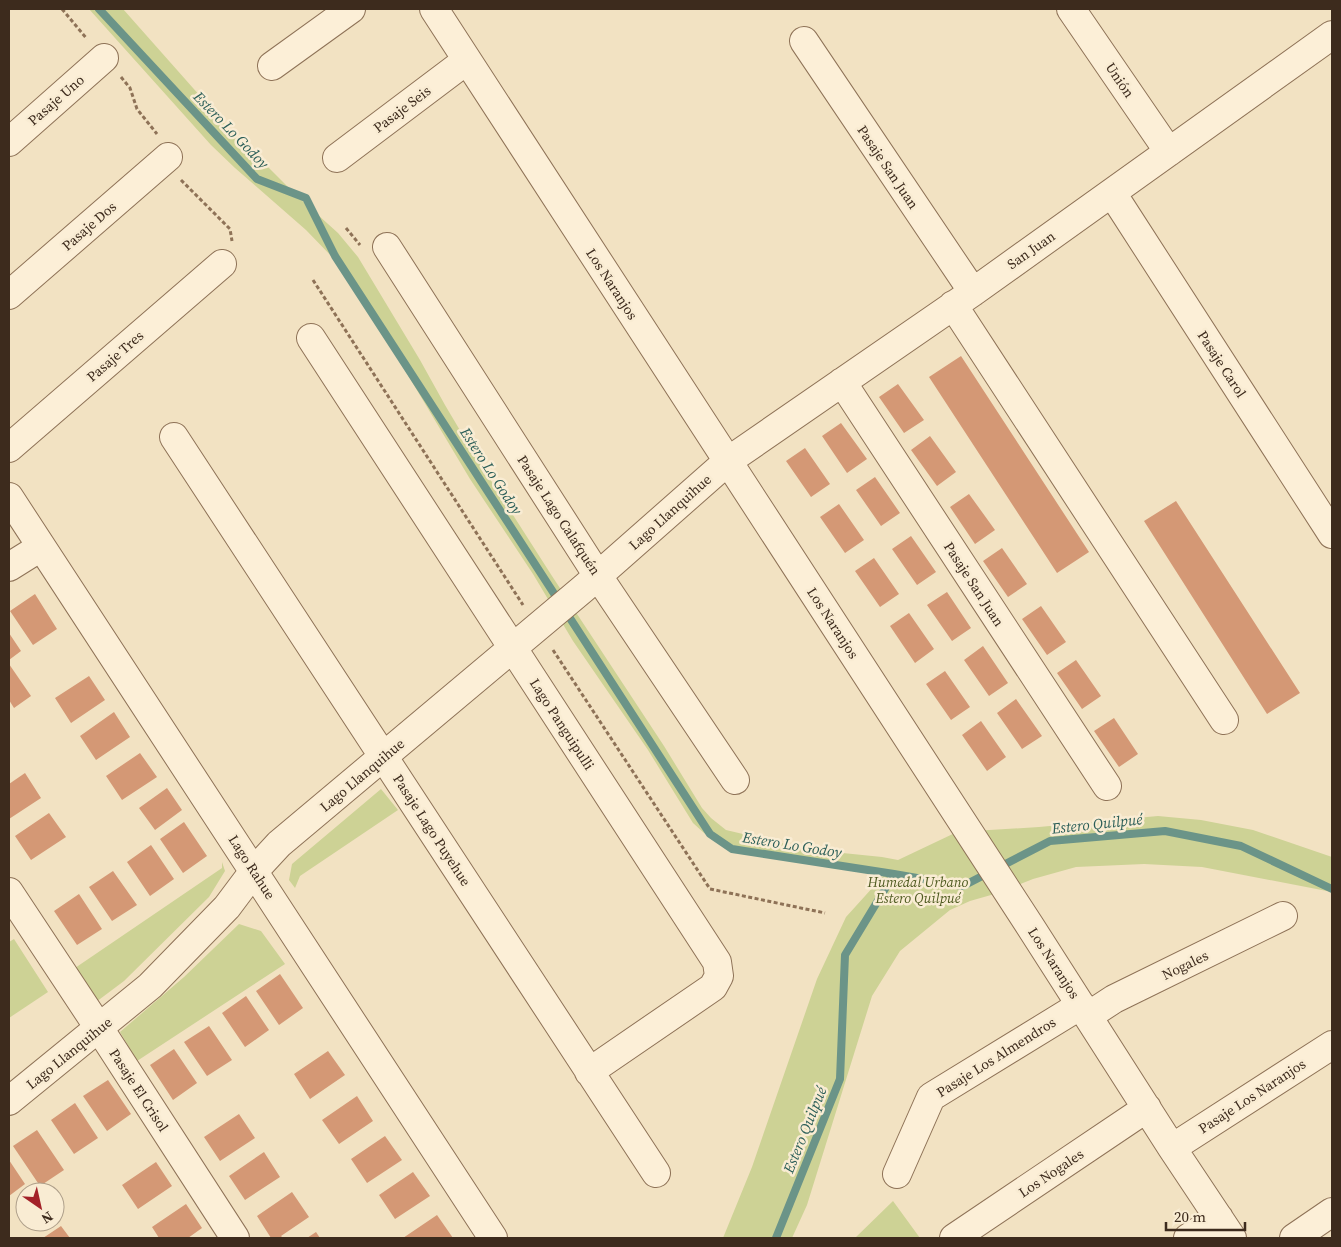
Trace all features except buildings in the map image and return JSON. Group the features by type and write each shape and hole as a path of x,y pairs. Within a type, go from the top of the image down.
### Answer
{"street":[{"path":"272,66 351,9"},
{"name":"Los Naranjos","path":"434,9 1225,1228"},
{"name":"Unión","path":"1071,9 1169,152"},
{"name":"San Juan","path":"728,461 1112,193 1332,35"},
{"name":"Pasaje San Juan","path":"804,41 1224,720"},
{"name":"Pasaje Uno","path":"9,142 104,58"},
{"name":"Pasaje Seis","path":"337,158 467,60"},
{"name":"Pasaje Dos","path":"9,295 165,160"},
{"name":"Pasaje Carol","path":"1112,193 1332,534"},
{"name":"Pasaje Lago Calafquén","path":"386,247 591,582 735,780"},
{"name":"Pasaje Tres","path":"9,448 222,264"},
{"name":"Lago Panguipulli","path":"311,338 717,962 719,976 713,987 590,1072"},
{"name":"Pasaje San Juan","path":"842,382 1106,786"},
{"name":"Pasaje Lago Puyehue","path":"174,437 656,1173"},
{"name":"Lago Llanquihue","path":"9,1101 150,986 227,907 254,871 279,844 591,582 728,461"},
{"name":"Lago Rahue","path":"9,497 493,1238"},
{"path":"9,567 41,547"},
{"name":"Pasaje El Crisol","path":"9,892 235,1238"},
{"name":"Nogales","path":"1084,1010 1114,999 1283,916"},
{"name":"Pasaje Los Almendros","path":"897,1174 931,1098 1084,1010"},
{"name":"Pasaje Los Naranjos","path":"1172,1148 1332,1045"},
{"name":"Los Nogales","path":"954,1238 1147,1108"},
{"path":"1294,1238 1332,1212"},
{"path":"1188,1238 1225,1228"}],"path":[{"path":"165,160 230,229 234,251 222,264"}],"green space":[{"name":"Humedal Urbano Estero Quilpué","path":"89,9 123,9 224,123 297,196 338,233 358,257 474,454 552,576 664,746 702,808 726,830 798,847 898,860 957,832 1039,827 1158,816 1201,820 1253,830 1332,857 1332,892 1202,867 1144,864 1076,867 1033,879 950,910 900,951 872,996 807,1205 792,1238 723,1238 752,1167 817,979 846,917 884,875 857,868 767,855 717,841 693,823 648,750 573,641 533,574 470,479 387,340 336,261 306,230 211,145"},
{"path":"381,789 398,810 300,876 295,888 289,880 292,864"},
{"path":"222,862 225,871 209,897 124,981 96,1002 75,968 222,868"},
{"path":"239,924 261,931 285,964 137,1061 120,1032 184,977"},
{"path":"14,939 48,992 9,1018 9,942"},
{"path":"893,1201 920,1238 855,1238"}],"waterway":[{"name":"Estero Lo Godoy","path":"99,9 257,179 306,198 335,256 710,834 732,849 894,874"},
{"name":"Estero Quilpué","path":"776,1238 840,1079 845,955 894,874 963,886 1050,841 1165,831 1241,846 1332,889"}]}
